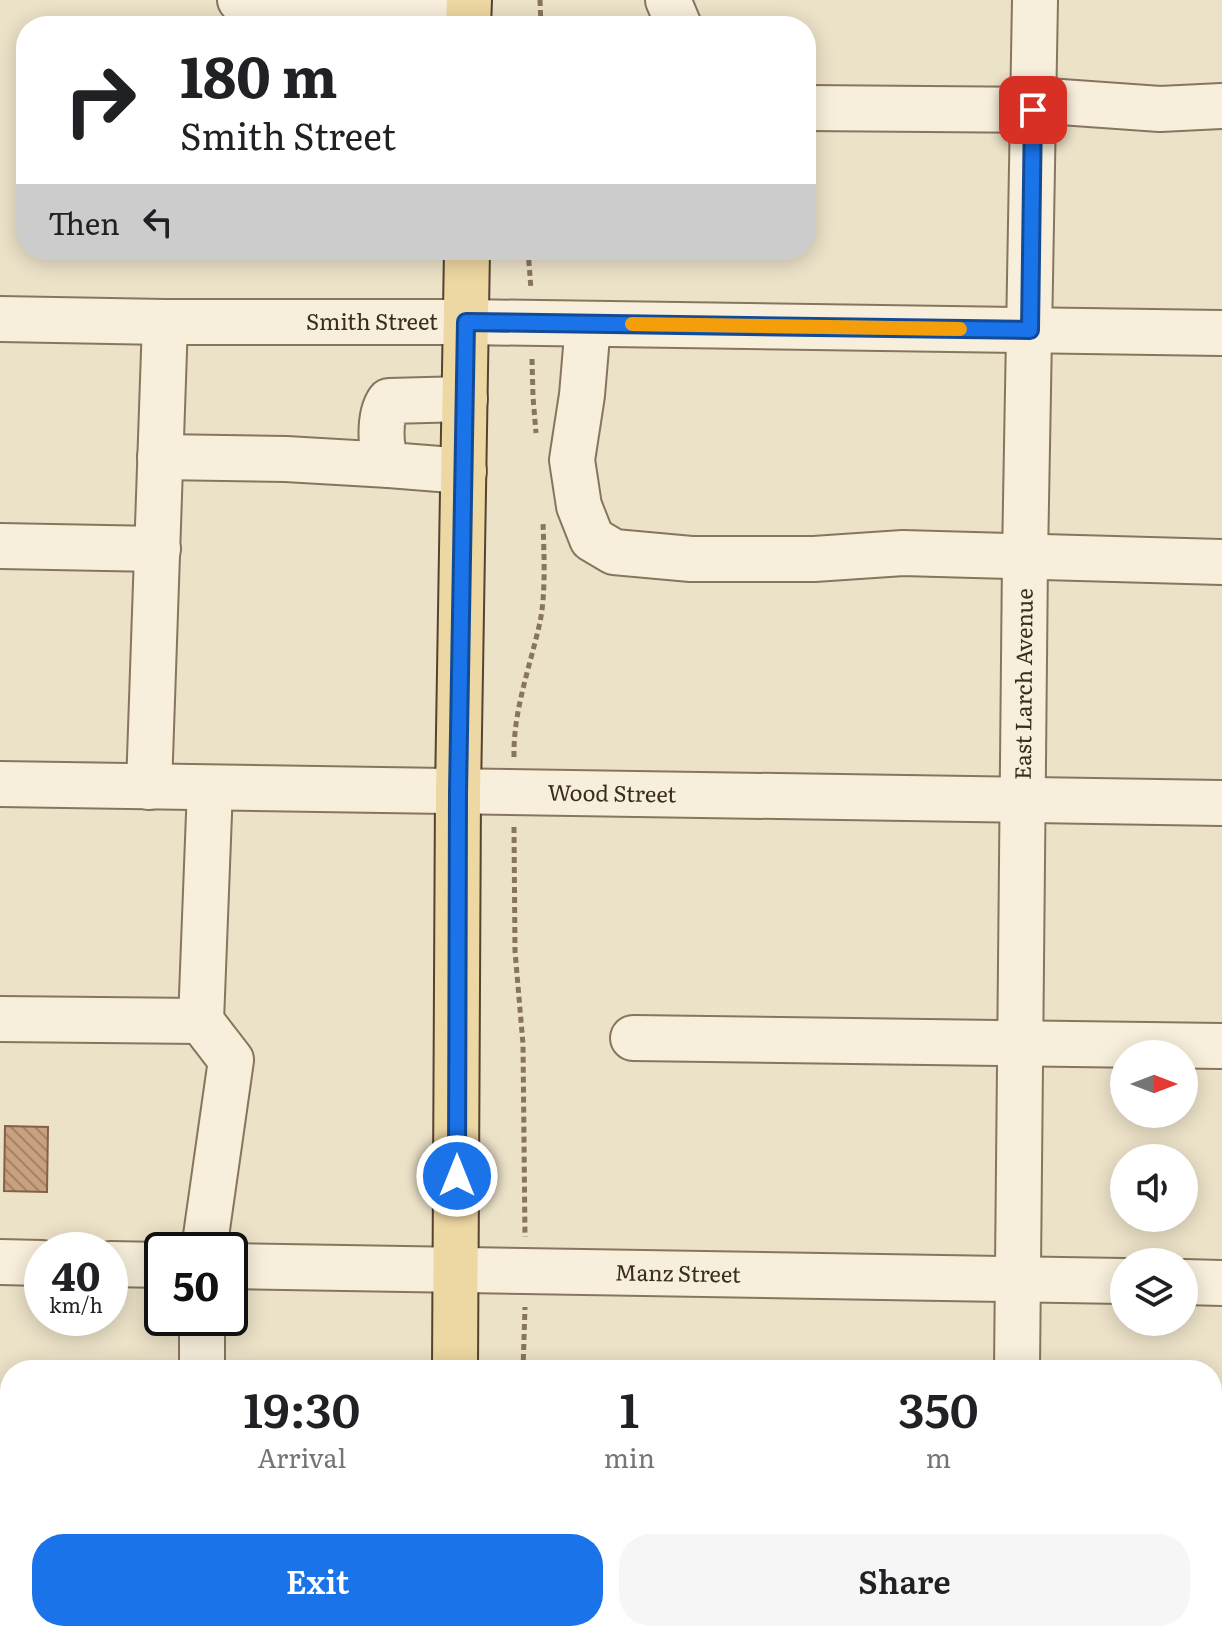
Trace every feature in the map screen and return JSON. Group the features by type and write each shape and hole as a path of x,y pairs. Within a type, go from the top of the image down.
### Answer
{"main road":[{"path":"455,1360 458,792 467,260"}],"street":[{"path":"240,0 469,16"},
{"name":"East Larch Avenue","path":"1017,1360 1025,558 1035,0"},
{"path":"816,108 1033,105 1160,109 1222,106"},
{"name":"Smith Street","path":"0,319 1222,333"},
{"path":"149,787 165,322"},
{"path":"588,324 572,460 579,506 592,539 614,552 691,559 814,559 903,553 1222,562"},
{"path":"389,465 383,456 382,434 385,407 389,401 465,399"},
{"path":"160,457 286,459 464,471"},
{"path":"0,546 158,549"},
{"name":"Wood Street","path":"0,784 1222,803"},
{"path":"207,1232 231,1060 201,1021 210,788"},
{"path":"0,1019 201,1021"},
{"path":"633,1038 1222,1046"},
{"path":"0,1262 24,1263"},
{"name":"Manz Street","path":"248,1266 1110,1281"},
{"path":"1198,1282 1222,1283"},
{"path":"202,1336 202,1360"}],"building":[{"path":"5,1126 48,1127 47,1192 4,1191"}],"slow traffic":[{"path":"632,324 960,329"}],"route":[{"path":"457,1176 458,792 466,322 1030,330 1033,110"}]}
